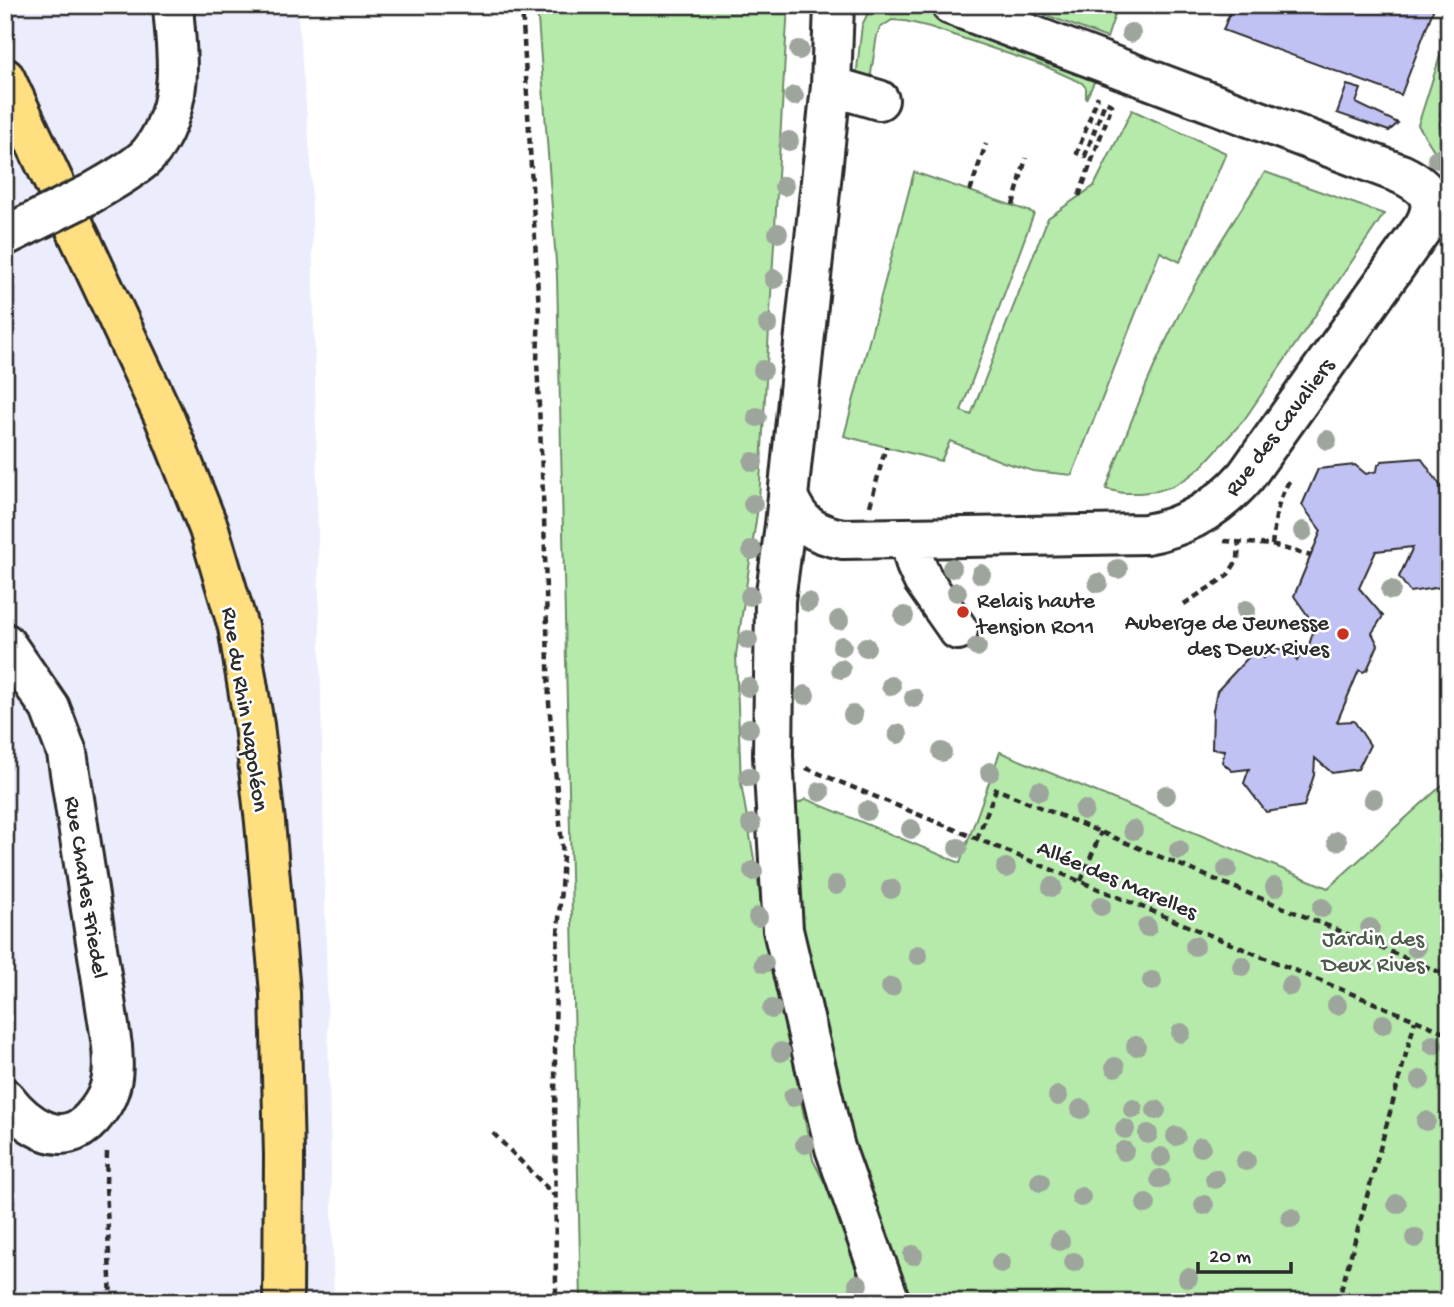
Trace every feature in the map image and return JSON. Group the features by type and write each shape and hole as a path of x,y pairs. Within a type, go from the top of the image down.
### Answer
{"main road":[{"name":"Rue du Rhin Napoléon","path":"5,78 165,419 209,529 238,626 254,725 280,993 284,1156 283,1302"}],"street":[{"path":"5,236 90,194 126,172 146,157 158,141 170,118 176,94 178,59 173,5"},
{"path":"834,5 831,86 775,600 774,756 783,930 835,1148 890,1302"},
{"name":"Rue des Cavaliers","path":"788,496 793,509 813,530 843,539 1146,534 1174,528 1215,506 1246,476 1430,214 1437,185 1410,179 1143,65 951,5"},
{"path":"831,86 879,100"},
{"path":"909,538 923,580 958,630"},
{"name":"Rue Charles Friedel","path":"5,643 50,708 67,752 112,1046 113,1072 109,1091 87,1123 90,1138"},
{"path":"5,1098 20,1115 38,1128 55,1134 90,1138"}],"path":[{"path":"522,5 539,311 537,361 549,703 562,856 555,1038 556,1302"},
{"path":"1449,86 1442,109 1441,129 1449,148"},
{"path":"1079,196 1112,105 1105,102 1085,156 1077,153 1101,88"},
{"path":"971,191 986,144"},
{"path":"1013,205 1026,158"},
{"path":"868,516 886,446"},
{"path":"1272,545 1280,496 1293,475"},
{"path":"1214,541 1272,545 1311,556"},
{"path":"1184,604 1227,576 1238,559 1239,542"},
{"name":"Allée des Marelles","path":"774,756 1449,1034"},
{"name":"Allée des Marelles","path":"977,839 996,789 1449,976"},
{"path":"1081,881 1101,832"},
{"path":"1338,1302 1415,1021"},
{"path":"493,1133 556,1197"},
{"path":"90,1138 106,1184 111,1302"}],"shaded area":[{"path":"5,5 297,5 311,163 334,1302 5,1302"}],"green space":[{"path":"537,5 788,5 759,500 736,655 741,783 767,935 813,1160 885,1302 581,1302 557,276"},
{"path":"881,5 909,5 1097,76 1086,99 1086,88 1082,83 1047,67 930,27 892,20 880,28 877,35 870,80 855,87 862,25 868,13"},
{"path":"1019,5 1118,5 1107,38"},
{"path":"1449,28 1449,174 1418,125"},
{"path":"1132,110 1226,153 1180,262 1160,252 1072,475 1033,471 950,441 941,461 844,436 914,172 1034,213 961,411 971,415 1048,218 1094,186"},
{"path":"1265,172 1384,214 1244,420 1200,468 1173,486 1157,491 1123,493 1106,489 1143,393 1174,324 1224,235"},
{"name":"Jardin des Deux Rives","path":"1000,752 1328,888 1449,779 1449,1302 907,1302 863,1185 804,947 793,806 806,799 960,863"}],"building":[{"path":"1233,5 1435,5 1401,95 1223,30"},
{"path":"1347,85 1361,89 1356,103 1398,123 1389,131 1337,113"},
{"name":"Auberge de Jeunesse des Deux Rives","path":"1421,458 1445,492 1449,492 1449,582 1447,586 1410,592 1399,577 1413,547 1376,551 1359,588 1383,616 1372,633 1378,645 1367,670 1359,670 1337,722 1354,721 1370,745 1358,769 1332,773 1315,758 1314,775 1304,806 1266,812 1244,783 1249,769 1232,771 1222,762 1225,750 1212,749 1213,710 1217,691 1256,649 1264,658 1269,649 1287,649 1297,661 1305,645 1309,645 1315,626 1294,596 1321,531 1302,505 1318,469 1355,465 1366,474 1377,471 1382,461"}],"place":[{"name":"Relais haute tension R011","path":"963,612"},
{"name":"Auberge de Jeunesse des Deux Rives","path":"1343,634"}]}
